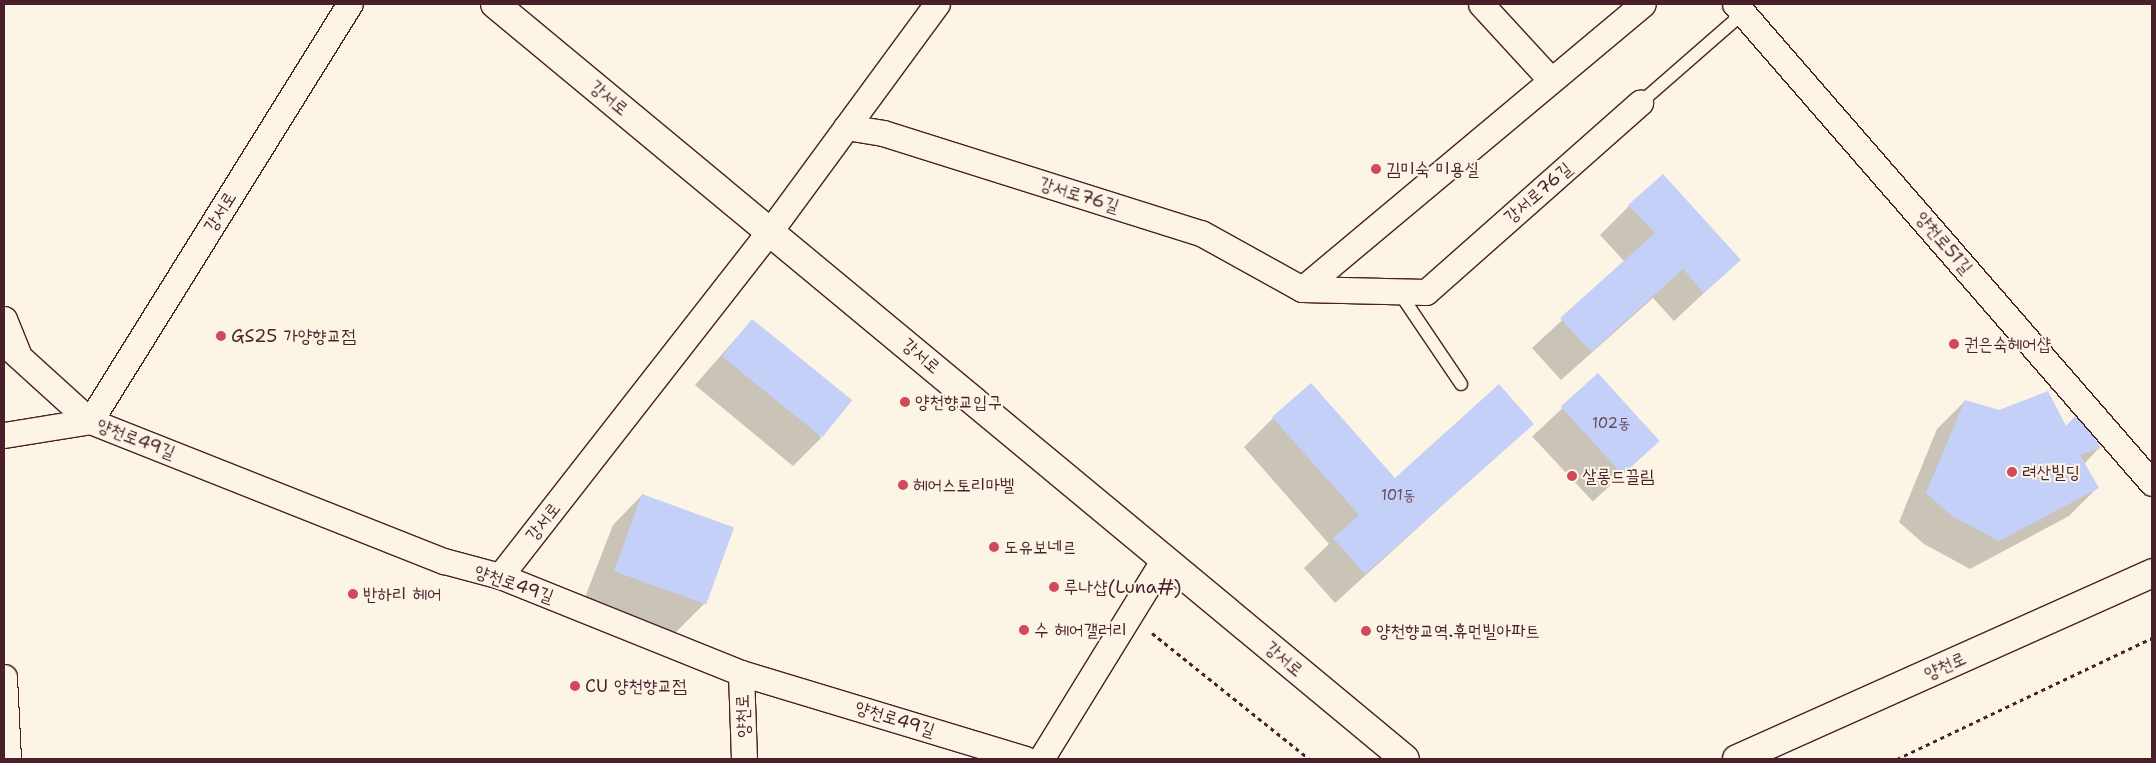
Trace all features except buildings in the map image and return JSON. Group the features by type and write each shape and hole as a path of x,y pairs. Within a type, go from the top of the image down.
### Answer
{"main road":[{"name":"강서로","path":"495,4 1405,759"},
{"name":"양천로","path":"1738,759 2152,573"}],"street":[{"name":"강서로","path":"90,421 350,4"},
{"name":"강서로","path":"500,576 770,231 937,4"},
{"path":"1482,4 1551,80"},
{"path":"1302,289 1643,4"},
{"name":"양천로51길","path":"1739,8 2152,483"},
{"name":"강서로76길","path":"846,127 882,133 1201,233 1302,289 1426,292 1640,103"},
{"path":"4,319 11,348 90,421"},
{"name":"양천로49길","path":"4,435 90,421 444,561 500,576 741,673 1026,759"},
{"path":"1041,759 1164,559"},
{"name":"양천로","path":"741,673 744,759"},
{"path":"4,677 8,759"}],"lane":[{"name":"강서로76길","path":"1640,103 1739,8"},
{"path":"1399,292 1461,384"}],"path":[{"path":"1102,589 1130,614 1309,759"},
{"path":"1897,759 2152,638"}],"place":[{"name":"김미숙 미용실","path":"1376,169"},
{"name":"GS25 가양향교점","path":"221,336"},
{"name":"권은숙헤어샵","path":"1954,344"},
{"name":"양천향교입구","path":"905,402"},
{"name":"려산빌딩","path":"2012,472"},
{"name":"살롱드끌림","path":"1572,476"},
{"name":"헤어스토리마벨","path":"903,485"},
{"name":"도유보네르","path":"994,547"},
{"name":"루나샵(Luna#)","path":"1054,587"},
{"name":"반하리 헤어","path":"353,594"},
{"name":"수 헤어갤러리","path":"1024,630"},
{"name":"양천향교역.휴먼빌아파트","path":"1366,631"},
{"name":"CU 양천향교점","path":"575,686"}]}
